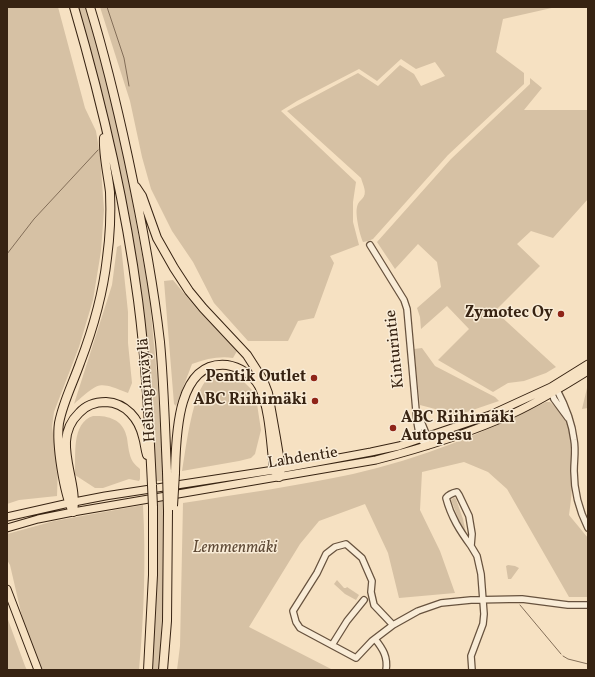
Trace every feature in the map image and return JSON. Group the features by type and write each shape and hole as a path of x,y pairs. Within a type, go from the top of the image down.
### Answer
{"highway":[{"name":"Helsinginväylä","path":"74,7 89,58 106,127 119,188 138,301 148,396 151,465"},
{"name":"Helsinginväylä","path":"90,7 103,50 133,181 148,257 159,336 171,472 168,529 167,621 163,670"},
{"path":"72,502 61,460 58,432 63,410 96,317 107,258 110,192 104,140 106,127"},
{"path":"133,181 142,196 157,238 189,291 247,355 263,380 271,409 277,469"},
{"path":"171,472 177,428 185,396 195,378 208,368 220,365 237,368 248,374 258,386 263,396 279,477"},
{"path":"73,512 66,440 69,427 73,419 88,406 99,402 108,402 122,407 132,413 141,427 146,452 151,465 153,507 152,598 148,670"}],"main road":[{"name":"Lahdentie","path":"7,518 72,502 105,496 277,469 371,452 423,438 490,415 553,390 588,364"},
{"name":"Lahdentie","path":"7,528 38,519 73,512 358,464 427,446 461,435 514,413 588,371"},
{"path":"7,589 38,670"}],"street":[{"name":"Kinturintie","path":"370,245 400,294 407,309 416,411 423,438 427,446"},
{"path":"553,390 565,405 574,439 574,472 577,497 588,528"},
{"path":"471,546 472,534 469,516 457,492 453,493 448,495 446,498 448,506 456,525 471,546 479,564 484,620 472,653 472,670"},
{"path":"393,625 374,605 371,592 372,581 362,558 346,544 335,547 326,554 320,568 293,611 296,622 300,628 356,658 375,639 393,625 430,606 454,601 522,599 568,605 588,605"},
{"path":"332,645 364,600"},
{"path":"375,639 384,651 387,664 386,670"}],"green space":[{"path":"7,7 58,7 85,108 96,131 100,155 104,210 101,251 93,300 79,347 54,412 52,427 58,465 57,496 19,500 7,504"},
{"path":"78,7 87,7 116,118 149,293 158,386 163,481 155,481 151,387 141,294"},
{"path":"100,7 556,7 503,19 496,52 524,73 524,84 448,155 373,239 368,241 363,242 359,230 357,215 358,204 365,194 361,178 287,111 358,73 378,86 400,65 414,74 421,86 445,76 435,62 416,69 401,59 377,81 359,69 297,101 281,111 356,182 353,202 353,222 359,245 330,256 334,263 314,318 298,321 288,341 248,341 214,303 193,262 172,231 151,189 142,157 130,101"},
{"path":"530,78 542,88 524,110 588,110 588,199 553,238 531,231 517,244 540,266 495,311 556,367 546,373 524,381 508,383 493,392 438,360 469,329 447,306 421,329 420,317 417,308 441,287 437,262 418,244 395,269 377,242 451,159 530,84"},
{"path":"121,245 128,312 128,343 132,383 128,393 104,385 99,386 89,391 74,404 112,285 117,247"},
{"path":"173,280 197,309 237,351 233,358 212,358 192,364 176,406 174,404 164,281"},
{"path":"422,348 435,366 495,397 499,401 458,415 420,405 414,349"},
{"path":"221,374 240,378 252,390 257,404 261,430 255,454 251,458 239,461 182,471 191,421 198,395 203,385 209,378"},
{"path":"588,384 588,408 582,409"},
{"name":"Lemmenmäki","path":"546,402 550,402 557,408 566,421 569,430 573,467 569,515 588,538 588,597 569,597 507,489 488,472 464,462 422,472 420,510 440,551 455,593 399,598 388,553 365,504 319,521 300,544 249,627 333,670 177,670 180,646 183,503 268,490 378,468 451,444"},
{"path":"93,416 105,416 115,420 123,427 132,460 140,469 139,481 129,479 103,488 95,488 75,475 75,450 78,433 86,420"},
{"path":"454,497 463,519 466,533 462,528 451,500"},
{"path":"163,501 163,607 159,670 151,670 156,609 156,502"},
{"path":"143,505 144,588 139,670 42,670 23,621 10,565 7,560 7,534 54,521"},
{"path":"508,565 519,568 511,579 508,579 506,566"},
{"path":"337,580 344,588 347,587 359,595 356,600 345,594 334,584"},
{"path":"7,617 25,666 27,670 7,670"}],"waterway":[{"path":"107,7 124,58 129,86"},
{"path":"7,254 34,219 98,150"},
{"path":"520,605 561,654"},
{"path":"563,656 568,659 588,664"}],"place":[{"name":"Zymotec Oy","path":"561,314"},
{"name":"Pentik Outlet","path":"314,378"},
{"name":"ABC Riihimäki","path":"315,401"},
{"name":"ABC Riihimäki Autopesu","path":"393,428"}]}
